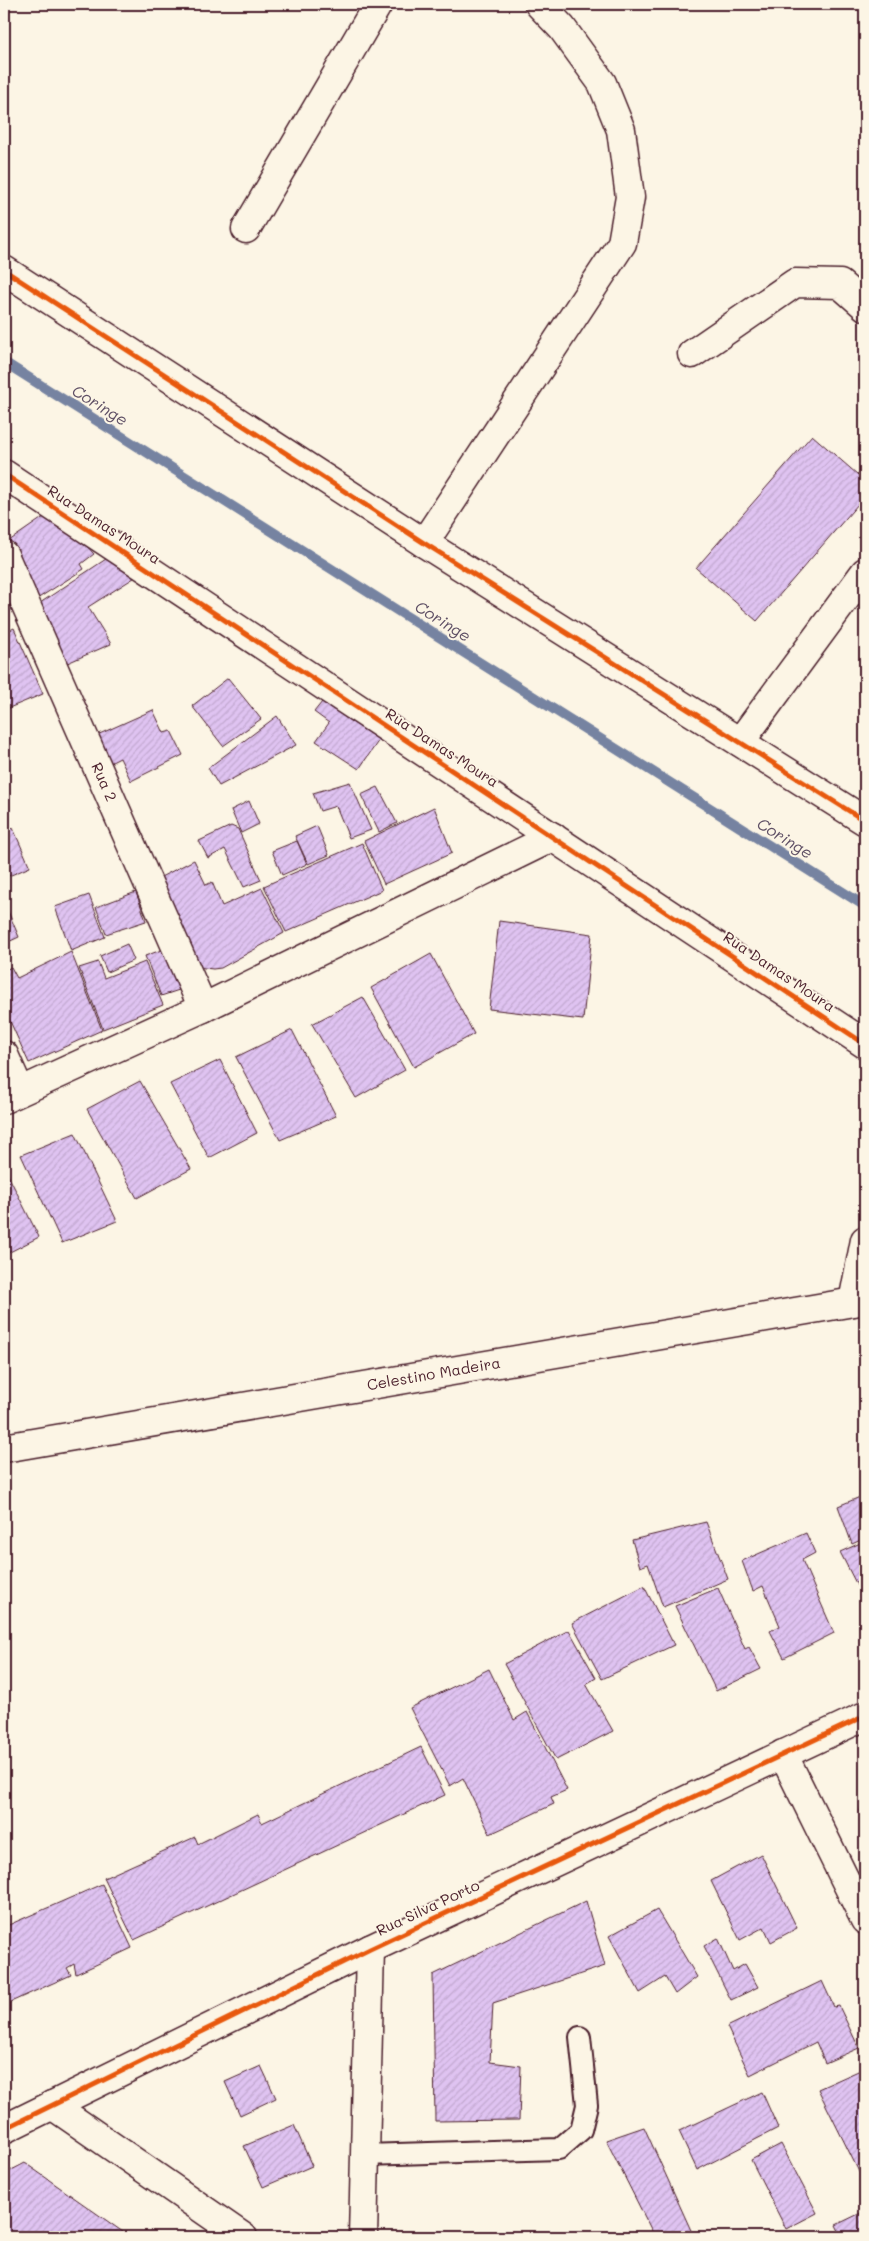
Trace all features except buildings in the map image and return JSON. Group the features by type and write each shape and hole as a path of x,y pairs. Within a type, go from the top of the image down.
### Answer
{"street":[{"path":"246,229 378,4"},
{"path":"424,543 622,243 630,197 621,130 602,83 562,28 539,4"},
{"path":"4,270 424,543 865,821"},
{"path":"692,354 795,283 840,284 865,306"},
{"name":"Rua Damas Moura","path":"4,474 865,1044"},
{"name":"Rua 2","path":"4,555 204,1008"},
{"path":"740,742 865,572"},
{"path":"4,1055 12,1095 204,1008 553,837"},
{"path":"859,1301 865,1240"},
{"name":"Celestino Madeira","path":"4,1448 859,1301"},
{"name":"Rua Silva Porto","path":"4,2128 370,1948 865,1716"},
{"path":"783,1754 865,1920"},
{"path":"363,2237 370,1948"},
{"path":"52,2105 243,2237"}],"lane":[{"path":"365,2155 558,2149 581,2130 587,2105 580,2037"}],"waterway":[{"name":"Coringe","path":"4,362 865,906"}],"cycle path":[{"path":"4,270 424,543 865,821"},
{"path":"4,474 865,1044"},
{"path":"4,2129 370,1949 865,1716"}]}
